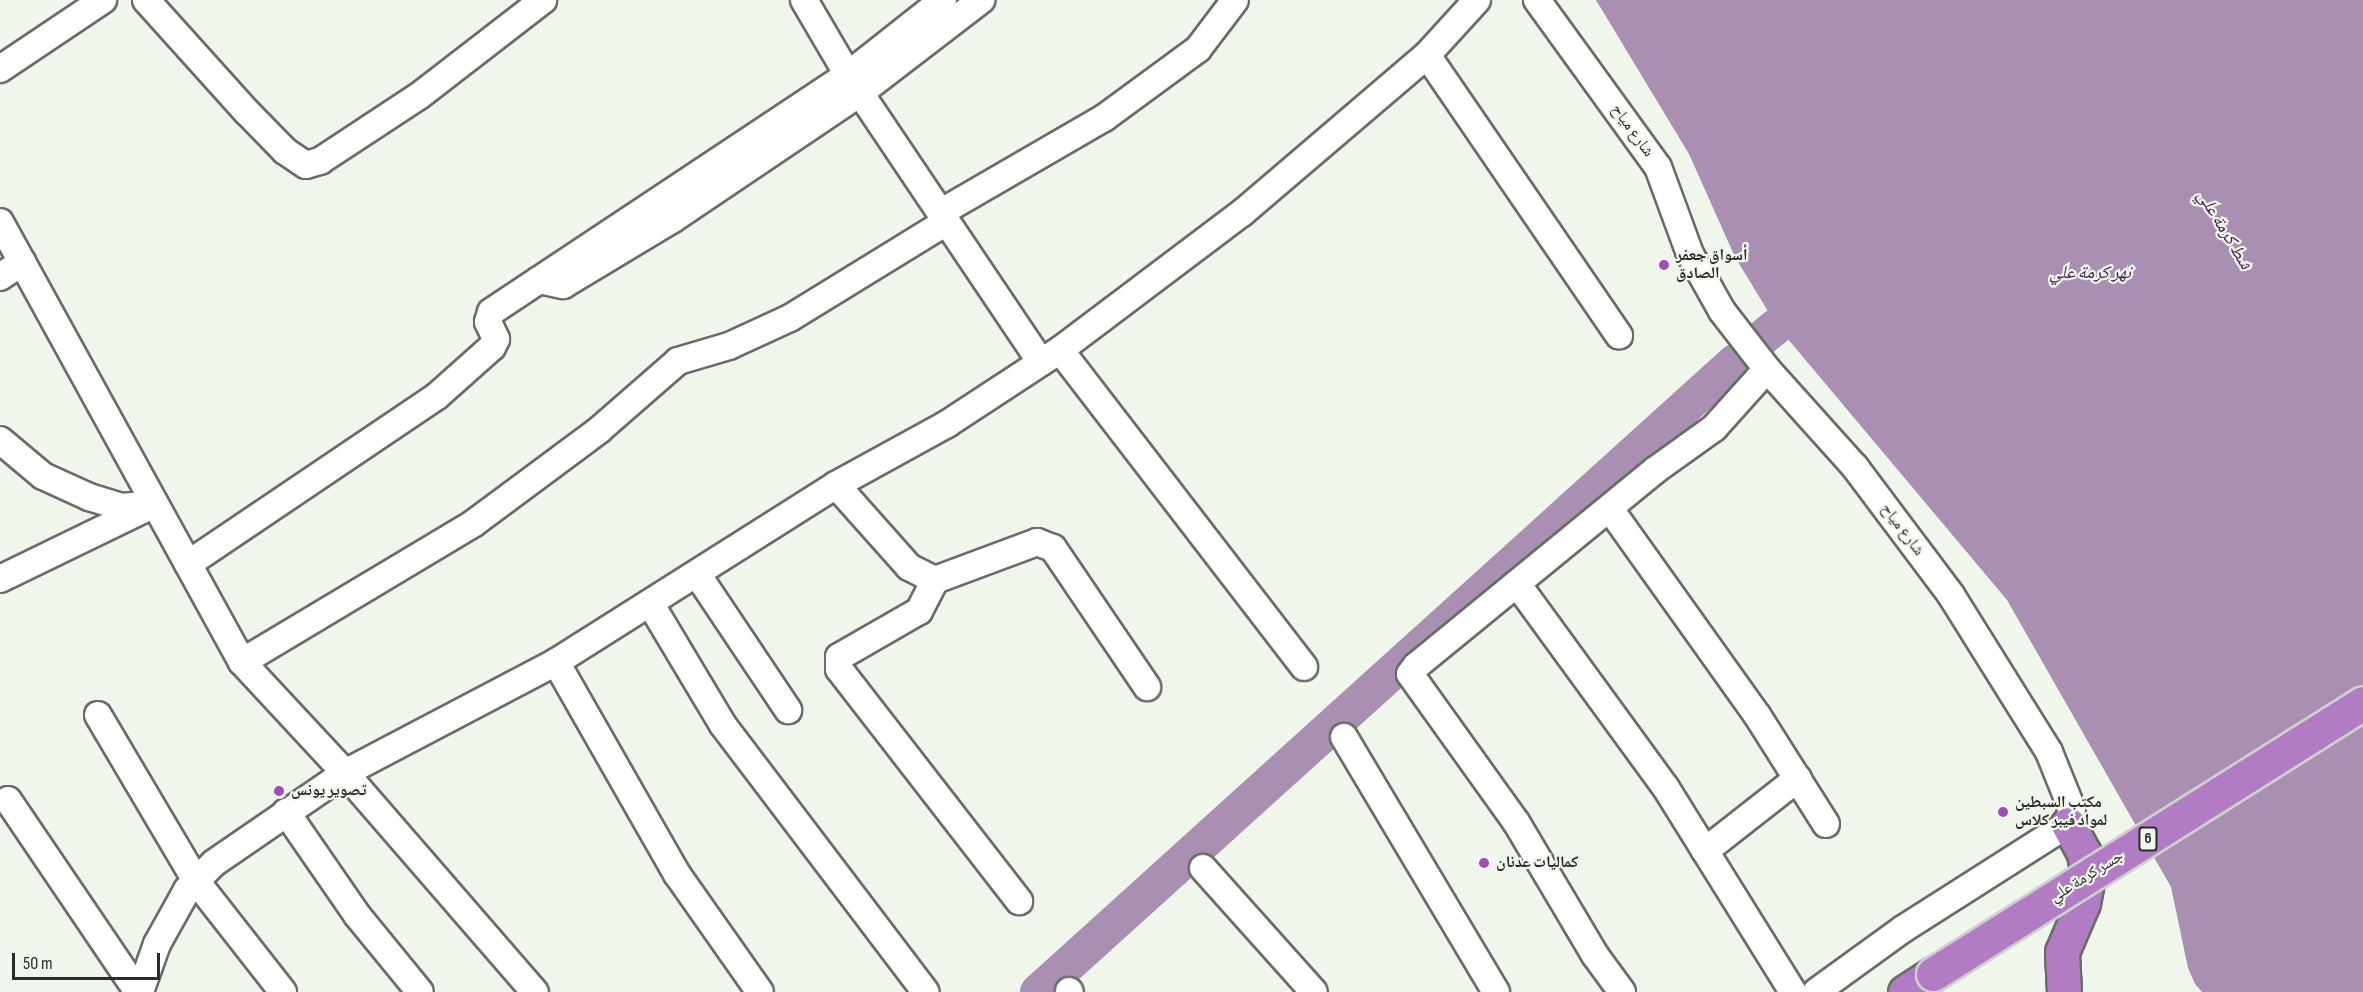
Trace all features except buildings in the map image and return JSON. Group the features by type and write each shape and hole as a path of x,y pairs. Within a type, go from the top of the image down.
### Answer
{"highway":[{"name":"جسر كرمة علي","path":"1905,992 2363,703"},
{"path":"2064,992 2062,952 2083,903 2088,878 2084,853 2068,825"}],"street":[{"path":"0,69 103,0"},
{"path":"146,0 246,112 306,165 320,161 419,96 543,0"},
{"path":"804,0 854,84 941,216 1051,356 1304,667"},
{"path":"854,84 944,0"},
{"path":"188,564 437,396 492,347 496,339 488,322 490,312 539,280 666,209 981,0"},
{"path":"242,662 474,523 599,430 678,361 729,346 790,318 938,227 945,210 1104,118 1198,49 1235,0"},
{"path":"139,992 157,944 196,881 214,863 345,773 556,662 836,485 948,424 1051,356 1242,213 1427,55 1477,0"},
{"name":"شارع مياح","path":"1537,0 1658,167 1690,254 1722,311 1767,369 1855,467 1951,595 2058,770 2072,809 2068,825"},
{"path":"1427,55 1619,335"},
{"path":"0,222 242,662 345,773 535,992"},
{"path":"0,277 22,262"},
{"path":"1622,992 1595,955 1516,822 1410,674 1416,666 1518,585 1654,471 1714,428 1767,369"},
{"path":"0,440 43,476 88,497 121,507 155,504"},
{"path":"836,485 909,567 934,580"},
{"path":"0,579 155,504"},
{"path":"1610,509 1798,778 1826,824"},
{"path":"1019,900 839,669 839,657 919,610 934,580 1037,542 1053,548 1147,687"},
{"path":"698,574 788,710"},
{"path":"1518,585 1666,788 1793,992"},
{"path":"650,603 723,725 926,992"},
{"path":"556,662 677,874 760,992"},
{"path":"98,715 196,881 283,992"},
{"path":"1344,737 1496,992"},
{"path":"1705,851 1798,778"},
{"path":"8,800 139,992"},
{"path":"286,812 357,915 420,992"},
{"path":"1816,992 1904,929 2068,825"},
{"path":"1203,867 1314,992"}],"water":[{"name":"نهر كرمة علي","path":"1596,0 2363,0 2363,992 2202,992 2195,984 2188,968 2171,887 2007,600 1777,326 1735,257 1689,154"}],"waterway":[{"path":"1762,338 1777,326"},
{"path":"1038,992 1735,362"}],"place":[{"name":"أسواق جعفر الصادق","path":"1664,265"},
{"name":"تصوير يونس","path":"279,791"},
{"name":"مكتب السبطين لمواد فيبر كلاس","path":"2003,812"},
{"name":"كماليات عدنان","path":"1484,863"}],"water label":[{"name":"شط كرمة علي","path":"2224,230"}]}
